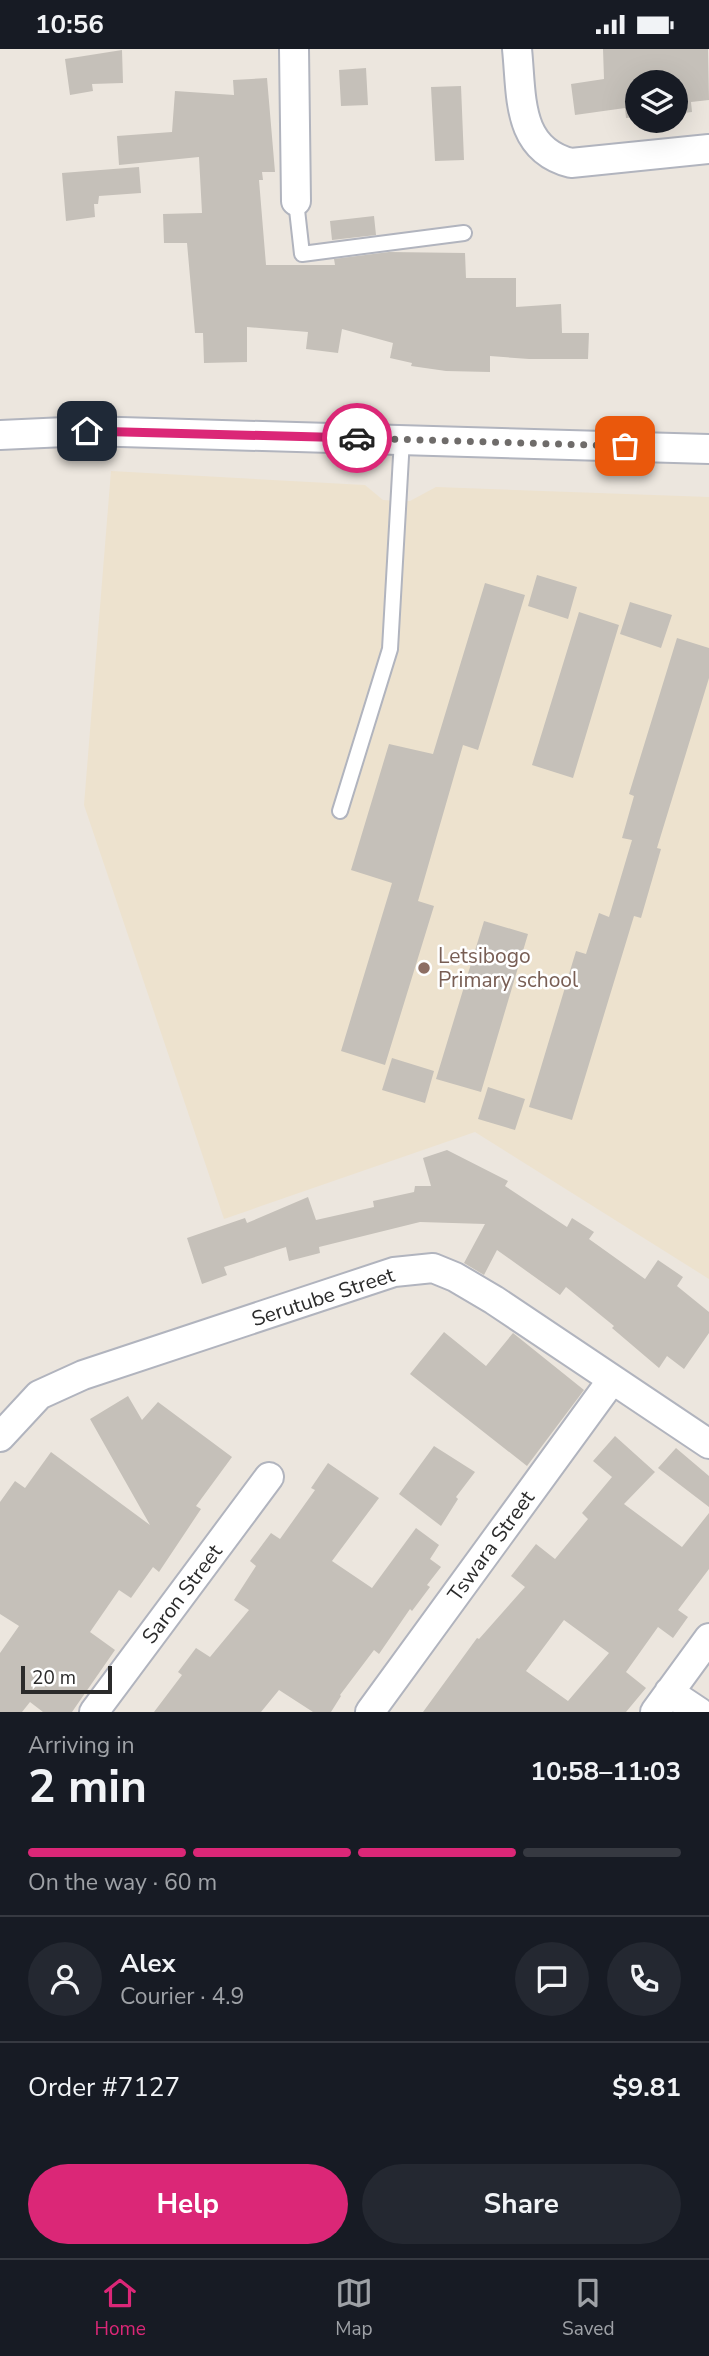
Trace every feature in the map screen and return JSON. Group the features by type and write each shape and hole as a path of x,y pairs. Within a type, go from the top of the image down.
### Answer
{"street":[{"path":"294,49 296,201"},
{"path":"517,49 525,123 542,150 555,159 571,163 709,149"},
{"path":"0,435 87,431 709,449"},
{"name":"Serutube Street","path":"0,1437 38,1395 83,1375 394,1272 433,1268 455,1277 494,1300 709,1444"},
{"name":"Tswara Street","path":"370,1712 612,1380"},
{"name":"Saron Street","path":"94,1712 269,1477"},
{"path":"699,1712 662,1702 709,1638"}],"lane":[{"path":"296,201 302,254 464,233"},
{"path":"341,811 390,649 402,439"}],"shaded area":[{"name":"Letsibogo Primary school","path":"111,471 365,485 383,500 398,501 410,501 436,487 709,497 709,1279 475,1132 224,1219 84,805"}],"building":[{"path":"603,49 708,49 709,100 691,102 692,112 688,112 688,70 625,70 625,108 575,115 571,84 604,79"},
{"path":"122,50 123,83 92,84 93,91 70,95 65,59"},
{"path":"366,68 368,105 341,106 339,70"},
{"path":"267,78 275,172 262,172 263,180 259,180 266,265 335,265 334,259 389,252 465,253 466,278 516,278 516,307 561,304 562,333 589,333 588,359 490,356 490,372 446,371 411,366 412,363 390,358 393,343 342,329 338,353 306,349 308,332 247,327 247,362 204,363 203,333 195,333 187,243 164,243 163,214 202,213 199,157 119,165 117,136 172,132 175,91 234,95 233,80"},
{"path":"461,86 464,160 435,161 431,87"},
{"path":"139,167 141,193 99,196 98,204 94,204 95,217 66,221 62,173"},
{"path":"374,216 376,235 332,240 330,221"},
{"path":"537,575 577,587 568,619 528,606"},
{"path":"485,583 525,595 478,750 463,745 418,901 434,906 385,1065 341,1051 392,883 351,870 389,744 433,754"},
{"path":"630,602 672,615 661,648 620,634"},
{"path":"579,612 619,625 573,778 532,765"},
{"path":"677,638 709,648 709,678 657,848 661,849 641,918 634,916 572,1120 529,1107 576,951 586,954 599,913 609,917 632,840 622,838 634,796 629,794"},
{"path":"484,921 528,934 481,1092 436,1079"},
{"path":"392,1058 434,1071 425,1103 382,1090"},
{"path":"488,1087 525,1099 515,1130 478,1119"},
{"path":"447,1150 508,1181 505,1186 567,1227 572,1218 594,1232 589,1239 645,1279 658,1260 683,1277 677,1286 709,1312 709,1333 684,1369 667,1356 659,1368 612,1328 614,1326 566,1287 560,1295 497,1250 484,1275 464,1263 485,1224 420,1222 319,1247 320,1253 289,1261 286,1247 224,1267 227,1275 202,1284 187,1238 245,1218 247,1223 308,1197 316,1220 374,1207 373,1201 414,1192 415,1186 431,1186 423,1158"},
{"path":"444,1332 486,1366 513,1333 584,1390 527,1466 410,1374"},
{"path":"128,1396 142,1420 158,1402 232,1457 196,1506 201,1509 159,1572 153,1567 131,1598 119,1590 90,1632 115,1650 72,1712 43,1712 30,1702 22,1712 0,1712 0,1653 19,1626 0,1614 0,1502 15,1481 25,1488 51,1452 150,1525 90,1419"},
{"path":"615,1436 655,1472 624,1504 682,1547 709,1513 709,1569 678,1610 688,1617 673,1638 658,1627 626,1672 646,1688 626,1712 423,1712 477,1638 479,1639 525,1587 511,1576 536,1544 555,1559 588,1519 582,1513 612,1477 593,1461","holes":["564,1620 609,1653 568,1701 526,1671"]},
{"path":"434,1446 475,1472 456,1497 458,1499 441,1526 399,1494"},
{"path":"676,1448 709,1476 709,1507 658,1468"},
{"path":"328,1463 379,1498 332,1561 372,1588 416,1528 439,1545 430,1559 441,1567 427,1585 430,1587 412,1611 410,1609 379,1654 374,1650 340,1695 331,1712 313,1712 279,1690 261,1712 154,1712 182,1675 178,1672 196,1648 210,1657 249,1610 234,1600 256,1566 250,1561 271,1533 280,1539 315,1490 311,1488"}],"way so far":[{"path":"357,438 625,446"}],"place":[{"name":"Letsibogo Primary school","path":"424,968"}],"route":[{"path":"87,431 357,438"}]}
